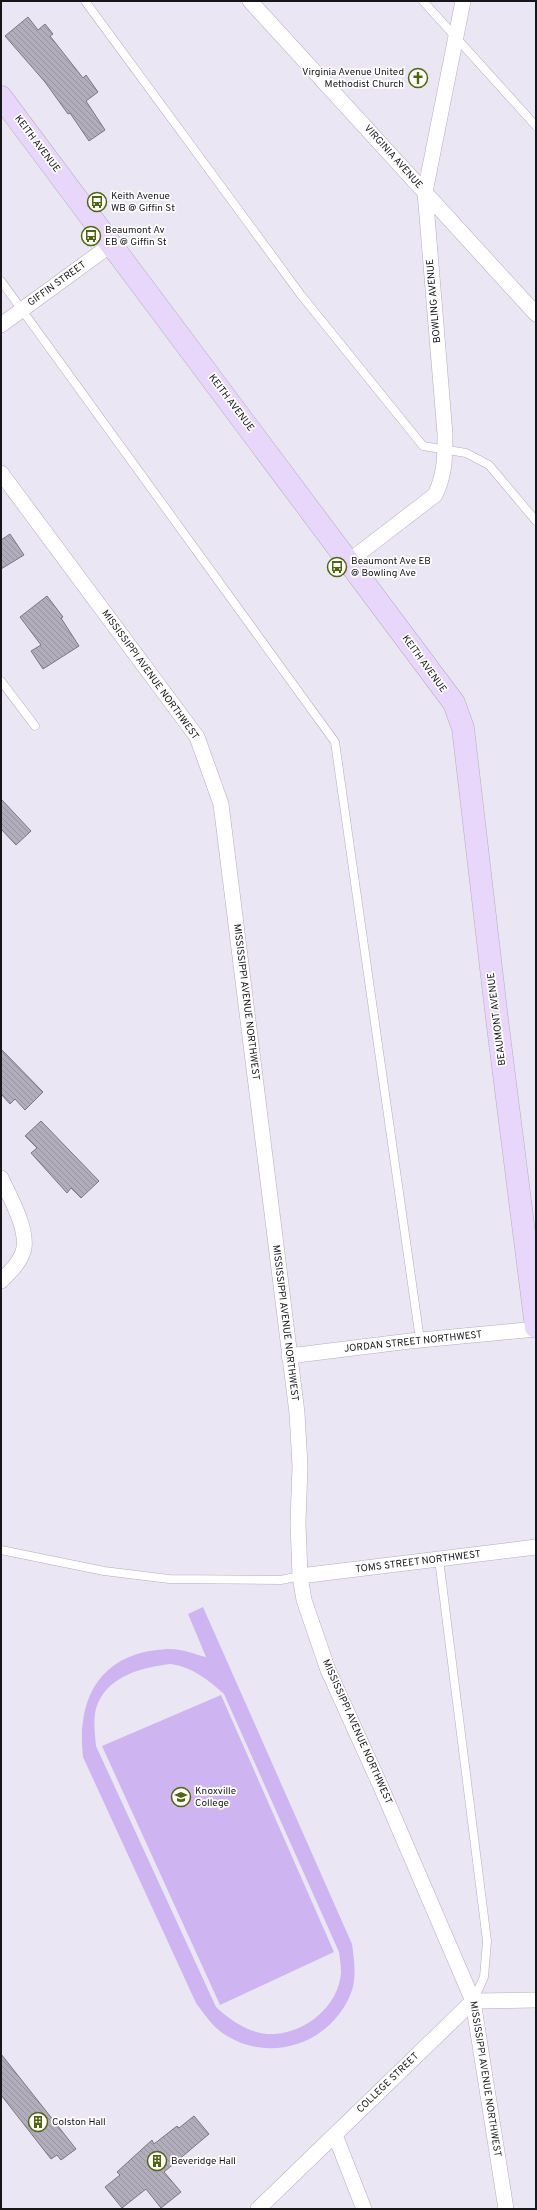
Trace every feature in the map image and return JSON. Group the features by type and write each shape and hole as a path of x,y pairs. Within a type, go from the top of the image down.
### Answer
{"street":[{"name":"VIRGINIA AVENUE","path":"250,1 536,314"},
{"name":"BOWLING AVENUE","path":"349,561 435,495 442,481 445,451 425,192 463,1"},
{"name":"KEITH AVENUE","path":"1,97 349,561 454,703 457,712"},
{"name":"GIFFIN STREET","path":"1,324 112,244"},
{"name":"MISSISSIPPI AVENUE NORTHWEST","path":"1,473 197,737 221,804 297,1413 300,1466 298,1524 300,1576 304,1600 328,1670 381,1787 473,2001 506,2209"},
{"name":"BEAUMONT AVENUE","path":"457,712 463,728 497,1019 536,1328"},
{"path":"1,1178 14,1204 24,1236 24,1249 16,1264 1,1281"},
{"name":"JORDAN STREET NORTHWEST","path":"289,1356 536,1328"},
{"name":"TOMS STREET NORTHWEST","path":"300,1576 536,1547"},
{"path":"473,2001 536,2000"},
{"name":"COLLEGE STREET","path":"258,2209 473,2001"},
{"path":"335,2135 364,2209"}],"lane":[{"path":"85,1 301,295 423,446 445,451 466,453 489,465 536,520"},
{"path":"423,1 536,126"},
{"path":"1,281 335,742 420,1340"},
{"path":"1,681 35,726"},
{"path":"1,1550 104,1571 169,1579 281,1580 300,1576"},
{"path":"439,1559 487,1941 484,1977 473,2001"}],"shaded area":[{"path":"203,1607 352,1944 354,1982 345,2006 333,2021 319,2033 302,2042 284,2047 265,2048 246,2044 227,2036 213,2025 196,2003 83,1757 82,1735 84,1715 89,1697 98,1681 110,1668 125,1659 144,1652 167,1649 182,1650 206,1657 188,1614","holes":["171,1664 187,1668 200,1675 224,1694 339,1952 341,1973 333,1998 316,2018 305,2025 292,2030 267,2034 253,2031 233,2021 216,2007 96,1746 94,1724 95,1713 103,1693 119,1679 139,1670"]},
{"path":"221,1695 334,1952 220,2005 102,1746"}],"building":[{"path":"28,17 38,30 45,24 53,34 50,36 83,78 86,75 98,92 86,101 105,130 89,141 70,113 68,114 45,82 5,36"},
{"path":"10,534 24,555 1,569 1,540"},
{"path":"47,596 63,617 61,618 79,646 43,669 31,651 41,645 20,617"},
{"path":"1,799 31,831 16,845 1,829"},
{"path":"1,1049 43,1092 25,1110 15,1099 10,1104 1,1094"},
{"path":"41,1121 99,1181 81,1198 71,1188 67,1193 31,1153 37,1148 25,1136"},
{"name":"Colston Hall","path":"1,2054 76,2149 61,2160 57,2155 51,2159 1,2095"},
{"name":"Beveridge Hall","path":"194,2116 209,2134 164,2172 181,2192 161,2208 146,2189 122,2208 105,2187 120,2175 117,2172 152,2140 154,2144 177,2126 179,2128"}],"place":[{"name":"Virginia Avenue United Methodist Church","path":"418,78"},
{"name":"Keith Avenue WB @ Giffin St","path":"97,202"},
{"name":"Beaumont Av EB @ Giffin St","path":"91,236"},
{"name":"Beaumont Ave EB @ Bowling Ave","path":"337,567"},
{"name":"Knoxville College","path":"181,1797"},
{"name":"Colston Hall","path":"38,2122"},
{"name":"Beveridge Hall","path":"157,2161"}]}
